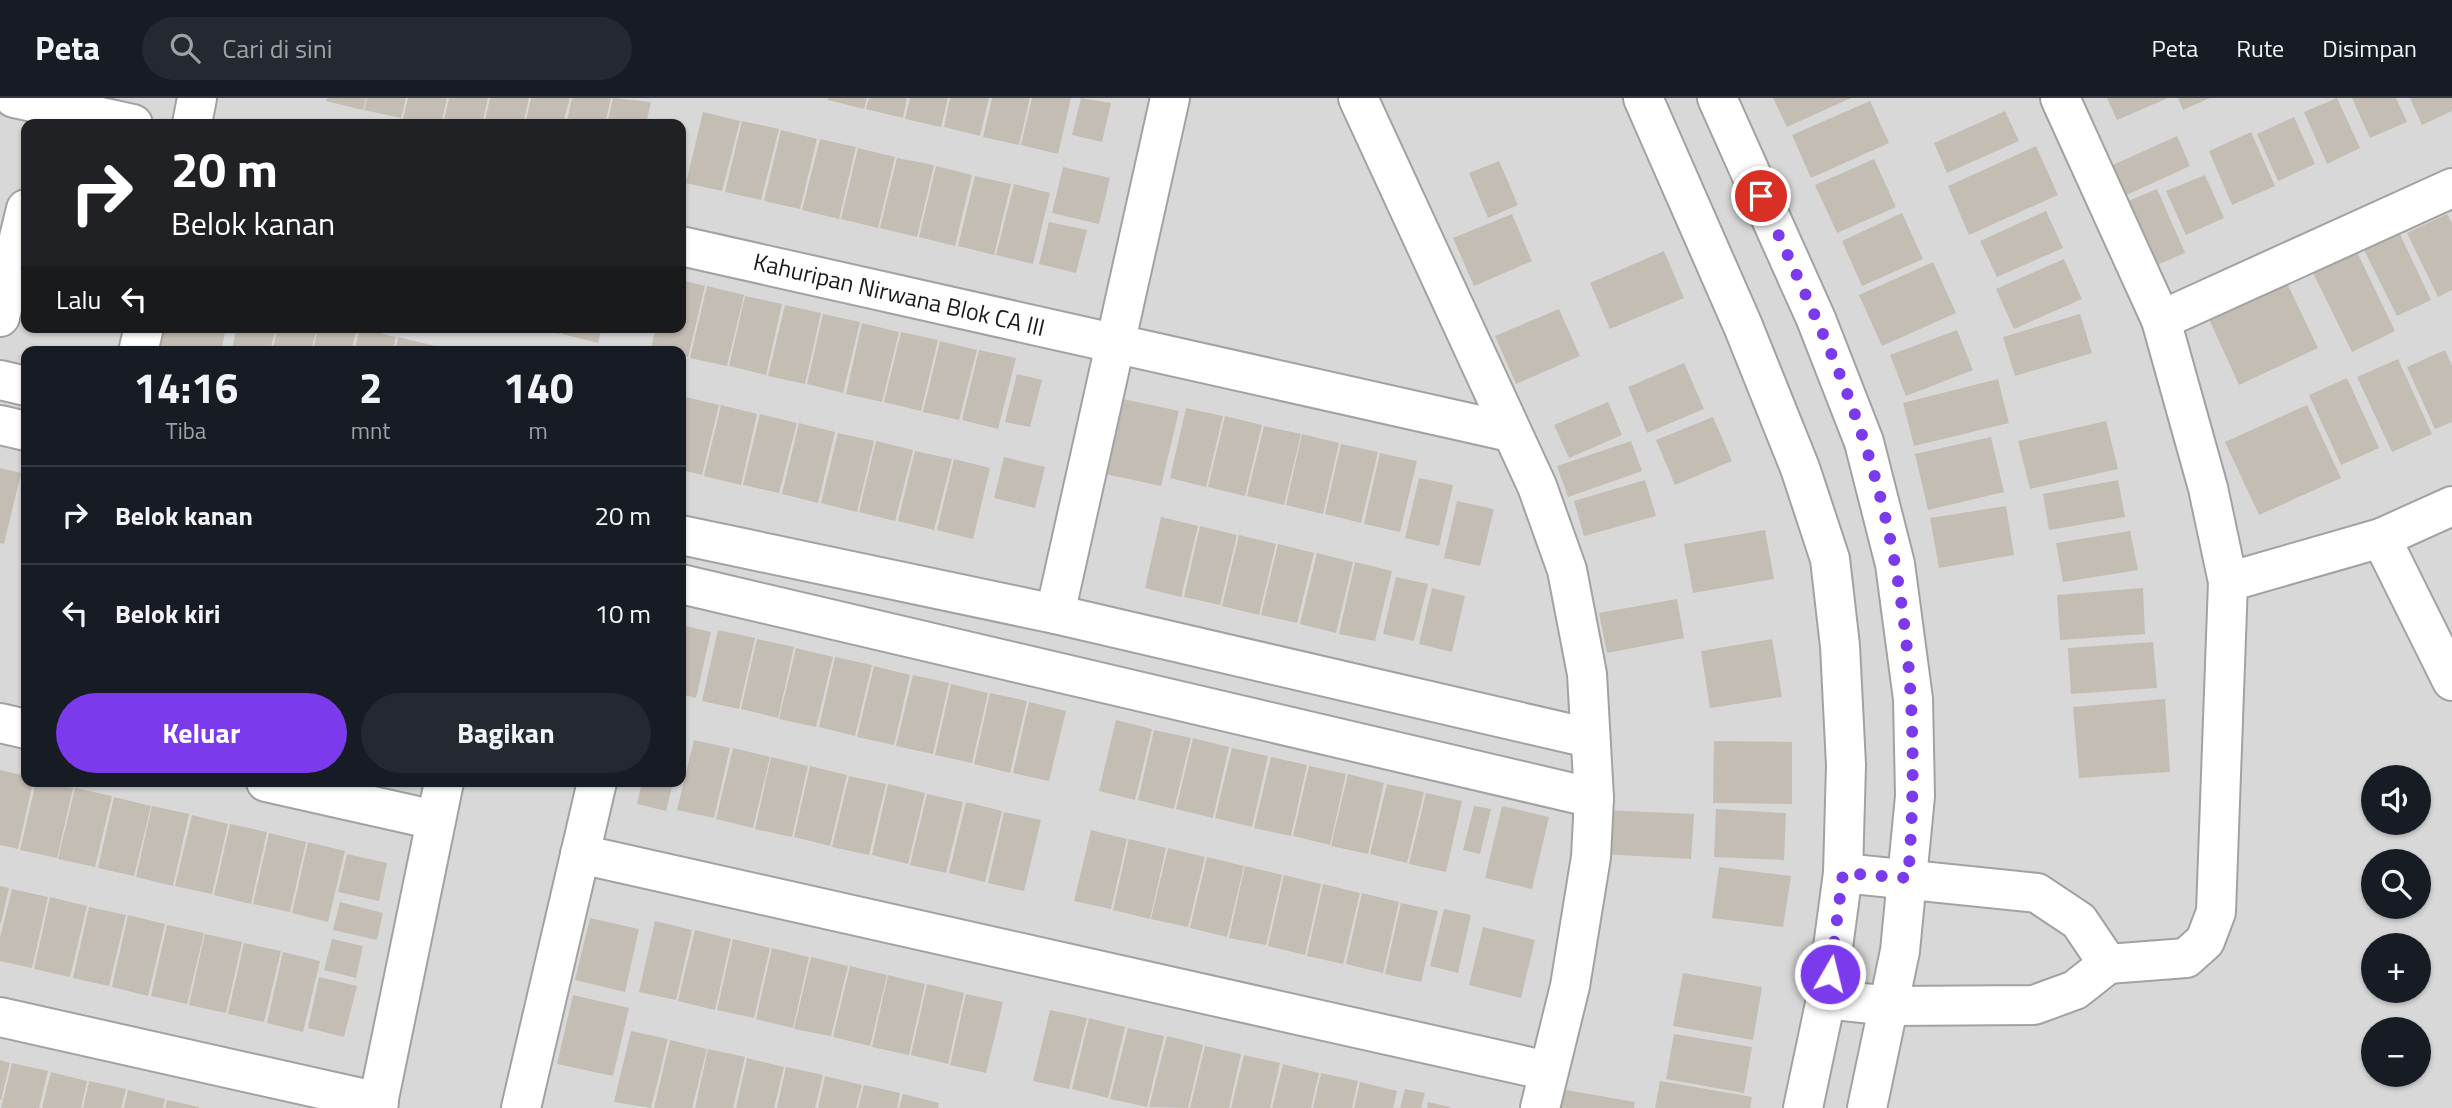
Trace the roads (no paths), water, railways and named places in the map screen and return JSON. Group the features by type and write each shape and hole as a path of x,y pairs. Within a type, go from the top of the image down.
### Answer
{"street":[{"path":"14,98 50,110 103,119"},
{"path":"193,119 197,98"},
{"path":"1055,614 1118,344 1170,98"},
{"path":"1358,98 1537,486 1567,570 1587,674 1594,798 1591,857 1570,986 1540,1108"},
{"path":"1643,98 1743,326 1800,468 1830,559 1840,646 1846,765 1843,873 1826,999 1803,1108"},
{"path":"1717,98 1816,319 1864,442 1892,552 1913,699 1914,796 1908,878 1890,1006 1867,1108"},
{"path":"1826,999 1890,1006 2034,1005 2075,990 2108,964 2186,958 2205,941 2216,912 2228,582 2208,488 2161,320 2060,98"},
{"path":"2161,320 2452,188"},
{"path":"0,317 21,230"},
{"name":"Kahuripan Nirwana Blok CA III","path":"686,247 1510,432"},
{"path":"0,380 21,385"},
{"path":"0,425 21,430"},
{"path":"2228,582 2381,538 2452,506"},
{"path":"686,536 1055,614 1589,738"},
{"path":"2381,538 2452,681"},
{"path":"686,585 1594,798"},
{"path":"0,723 21,728"},
{"path":"288,787 435,820"},
{"path":"0,1017 378,1105 443,787"},
{"path":"521,1108 596,787"},
{"path":"580,854 1548,1071"},
{"path":"1843,873 2037,893 2079,921 2108,964"}]}
